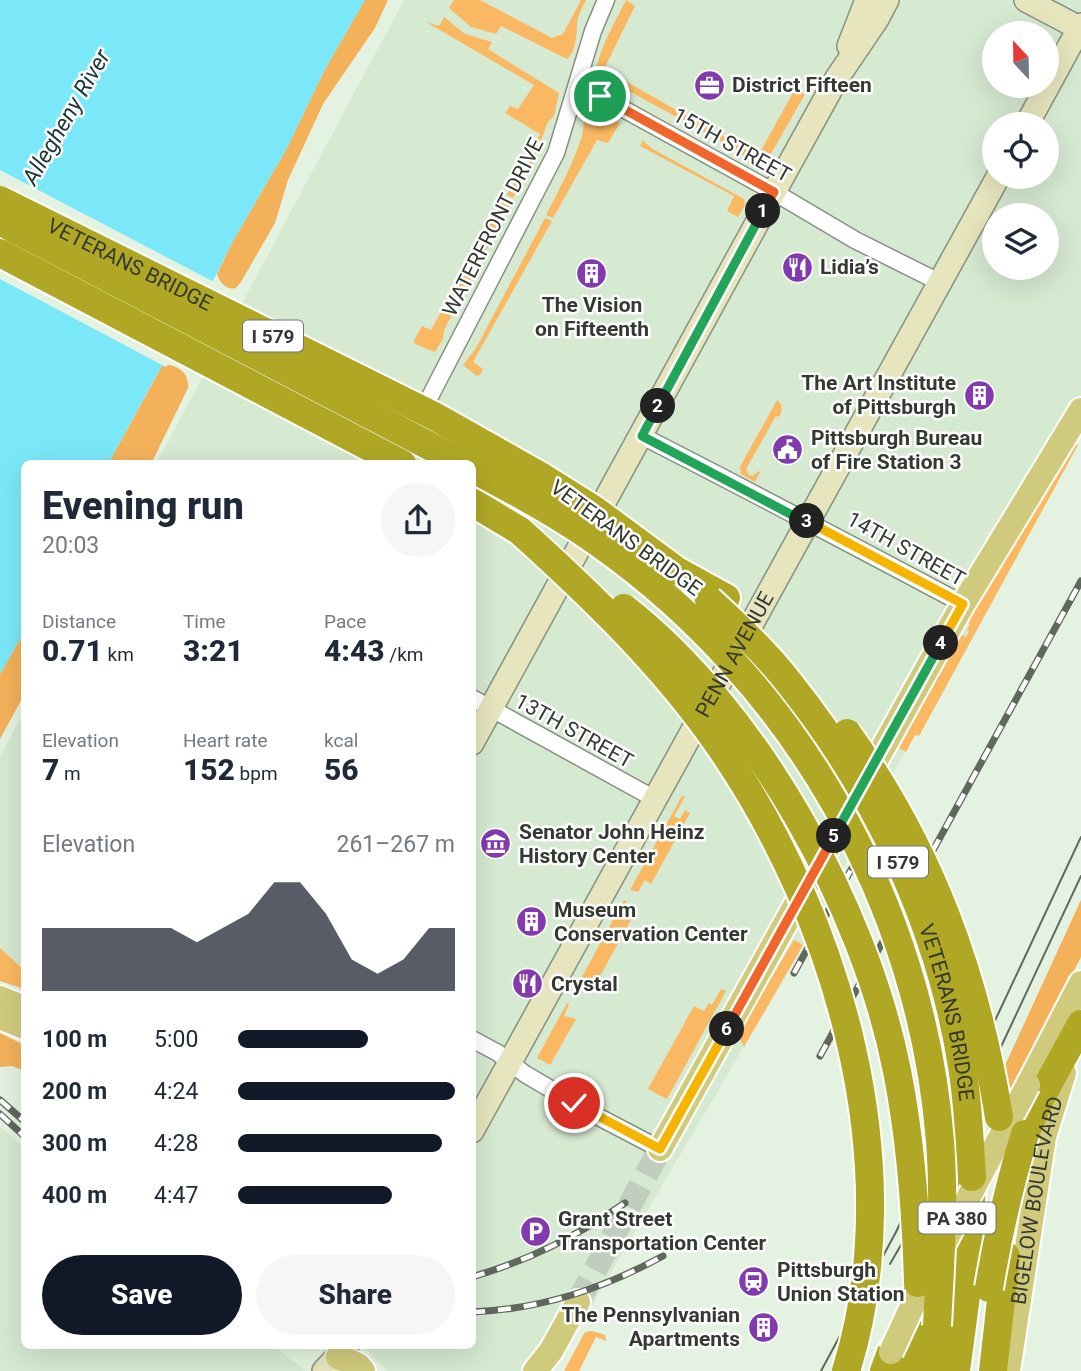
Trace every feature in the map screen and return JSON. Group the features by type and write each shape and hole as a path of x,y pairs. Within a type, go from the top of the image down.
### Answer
{"highway":[{"name":"VETERANS BRIDGE","path":"0,200 434,416 542,477 593,509 677,570 751,639 789,683 827,733 886,832 927,933 943,982 962,1065 972,1177 966,1296 956,1371"},
{"path":"0,221 456,460"},
{"name":"I 579","path":"0,253 394,460"},
{"path":"476,470 555,514 600,543 640,574 712,638 760,691 792,734 850,830 879,889 905,957 922,1020 933,1079 943,1202 933,1371"},
{"path":"476,504 520,531 637,618 705,687 772,776 819,855 864,959 882,1012 897,1069 914,1184 918,1283 891,1366"},
{"path":"520,531 617,623 671,682 720,747 752,797 801,892 841,1006 855,1067 867,1147 871,1223 867,1286 846,1371"},
{"path":"677,570 726,598 836,719 879,777 910,832 939,897 961,954 981,1028 999,1117 1006,1180 1006,1254 993,1371"},
{"path":"977,1371 989,1287 1010,1181 1040,1099 1081,1024"}],"main road":[{"path":"660,1149 963,604 1081,410"},
{"name":"BIGELOW BOULEVARD","path":"891,1366 923,1283 1081,983"},
{"path":"0,998 17,1019"},
{"name":"BIGELOW BOULEVARD","path":"1008,1371 1044,1137 1057,1093 1081,1032"},
{"path":"536,1371 549,1361 578,1302"},
{"path":"336,1358 358,1365 363,1371"}],"street":[{"name":"WATERFRONT DRIVE","path":"398,460 541,185 564,133 593,31 606,0"},
{"path":"837,78 867,0"},
{"path":"476,727 482,704 642,436 837,78 887,0"},
{"path":"1026,0 1080,28 1034,112"},
{"name":"15TH STREET","path":"578,84 855,240 939,282"},
{"name":"PENN AVENUE","path":"476,1124 991,189"},
{"name":"14TH STREET","path":"642,436 963,604"},
{"name":"13TH STREET","path":"482,704 655,799"},
{"path":"476,1041 593,1114 660,1149"}],"shaded area":[{"path":"365,0 388,0 375,28 323,104 288,180 275,223 241,282 236,288 227,287 217,274 287,148 325,69"},
{"path":"404,0 1081,0 1081,420 789,970 553,1371 387,1371 366,1349 476,1349 476,460 158,460"},
{"path":"454,0 480,0 552,38 563,34 581,0 586,0 578,19 574,47 567,59 501,26 496,34 471,27 449,8"},
{"path":"626,0 635,6 604,69 758,156 795,89 805,94 763,168 760,169 745,160 741,152 625,89 613,89 597,79 598,61"},
{"path":"444,17 465,34 492,42 488,49 559,93 554,116 548,122 532,164 513,198 507,195 540,134 505,113 510,106 518,109 534,85 426,22 439,26"},
{"path":"592,107 620,123 608,143 597,140 553,218 546,215 577,149 587,108"},
{"path":"643,140 651,148 744,199 745,205 738,217 727,211 734,196 640,146"},
{"path":"505,197 512,201 444,330 443,339 435,352 415,344 414,340 422,326 431,330"},
{"path":"545,218 552,221 473,362 483,369 477,376 463,365 476,348"},
{"path":"170,365 184,373 188,388 153,460 110,460 162,366"},
{"path":"777,400 782,410 779,417 776,416 746,469 752,476 761,470 755,482 741,474 740,467"},
{"path":"1075,443 1078,445 919,736 915,735 906,752 899,748 961,635 966,637 970,624 967,622"},
{"path":"21,637 21,700 0,739 0,674"},
{"path":"21,717 21,976 0,953 0,757"},
{"path":"682,796 685,797 674,816 680,819 685,810 690,813 651,884 645,880 638,892 630,890"},
{"path":"624,900 627,901 619,917 624,919 628,913 633,916 594,987 587,983 580,995 573,993"},
{"path":"1081,900 1081,957 1015,1087 1006,1095 1002,1072"},
{"path":"794,940 803,945 744,1047 738,1034"},
{"path":"0,948 21,967 21,988 0,981"},
{"path":"721,989 726,991 667,1099 648,1089 694,1006 704,1011 709,1003 712,1005"},
{"path":"567,1003 569,1004 564,1016 576,1019 550,1065 537,1058"},
{"path":"0,1033 21,1044 21,1070 12,1066 0,1067"},
{"path":"0,1127 21,1144 21,1349 278,1349 306,1371 0,1371"},
{"path":"585,1332 605,1335 606,1341 596,1337 579,1371 564,1371"}],"water":[{"name":"Allegheny River","path":"0,0 365,0 325,69 287,148 110,460 21,460 21,637 0,674"}],"pier":[{"path":"0,170 216,283 166,367 0,279"}],"tunnel":[{"path":"578,1302 660,1149"}],"tram line":[{"path":"821,1371 896,1232 1081,837"},
{"path":"890,1264 940,1177 1081,876"}],"railway":[{"path":"820,1056 1081,581"},
{"path":"794,973 894,792"},
{"path":"0,1100 21,1118"},
{"path":"0,1114 21,1133"},
{"path":"476,1276 552,1246 625,1203"},
{"path":"476,1312 523,1307 571,1295 617,1278 663,1256"}],"place":[{"name":"District Fifteen","path":"709,85"},
{"name":"Lidia’s","path":"797,267"},
{"name":"The Vision on Fifteenth","path":"592,273"},
{"name":"The Art Institute of Pittsburgh","path":"979,395"},
{"name":"Pittsburgh Bureau of Fire Station 3","path":"788,450"},
{"name":"Senator John Heinz History Center","path":"496,844"},
{"name":"Museum Conservation Center","path":"531,922"},
{"name":"Crystal","path":"528,984"},
{"name":"Grant Street Transportation Center","path":"535,1231"},
{"name":"Pittsburgh Union Station","path":"754,1282"},
{"name":"The Pennsylvanian Apartments","path":"763,1327"}],"route":[{"path":"574,1103 660,1149 963,604 827,530 794,516 642,436 774,192 600,96"}]}
